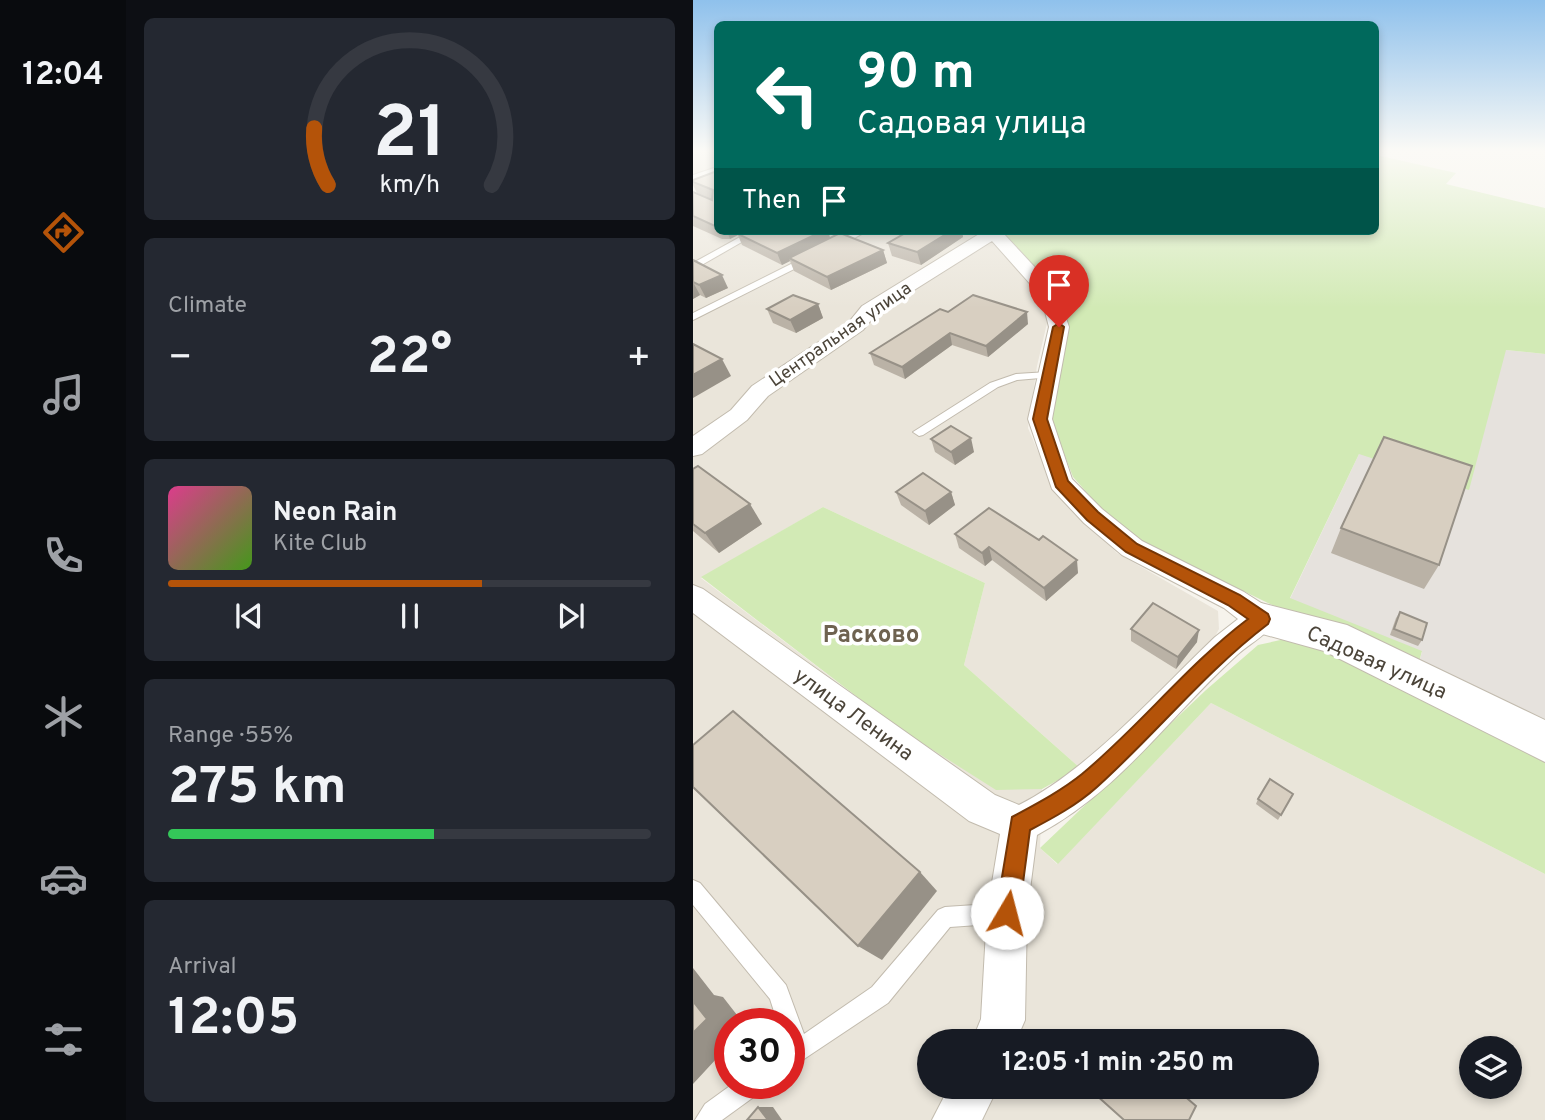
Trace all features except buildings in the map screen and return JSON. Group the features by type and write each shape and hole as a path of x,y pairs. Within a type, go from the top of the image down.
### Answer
{"street":[{"name":"Центральная улица","path":"693,448 739,415 760,391 856,326 869,310 989,235"},
{"name":"Садовая улица","path":"997,235 1050,295 1059,327 1040,419 1062,483 1093,516 1132,548 1234,600 1262,619 1333,637 1539,734"},
{"name":"улица Ленина","path":"693,597 982,808 1020,824"},
{"path":"999,1029 1003,1020 1007,913 1020,824 1053,807 1089,781 1226,646 1262,619"}],"lane":[{"path":"693,267 750,235"},
{"path":"831,247 855,235"},
{"path":"693,317 820,253"},
{"path":"919,432 994,384 1016,377 1048,375"},
{"path":"693,890 778,993 783,1008"},
{"path":"805,1047 880,995 945,917 1007,913"},
{"path":"707,1120 713,1112 731,1099"}],"shaded area":[{"path":"693,203 714,203 714,235 985,235 1045,300 1047,323 1037,366 1028,428 1053,487 1117,553 1218,611 1219,629 1207,651 1080,768 964,665 985,583 823,507 701,578 895,726 996,789 1042,789 1040,848 1057,864 1211,703 1545,874 1545,1120 693,1120"},
{"path":"1506,350 1545,354 1545,724 1419,662 1422,652 1290,599 1359,454"}],"green space":[{"path":"1379,203 1525,203 1545,208 1545,354 1506,350 1469,490 1359,454 1290,598 1422,651 1419,662 1270,604 1138,540 1106,514 1073,477 1053,425 1050,405 1068,317 1056,294 1004,235 1379,235"},
{"path":"823,507 985,583 964,665 1080,768 1042,789 996,790 895,726 701,577"},
{"path":"1285,639 1317,646 1545,753 1545,874 1211,703 1058,864 1040,848 1206,690 1258,645"}],"district":[{"name":"Расково","path":"871,634"}],"route":[{"path":"1007,913 1020,824 1053,807 1089,781 1226,646 1262,619 1234,600 1132,548 1093,516 1062,483 1040,419 1059,327"}]}
